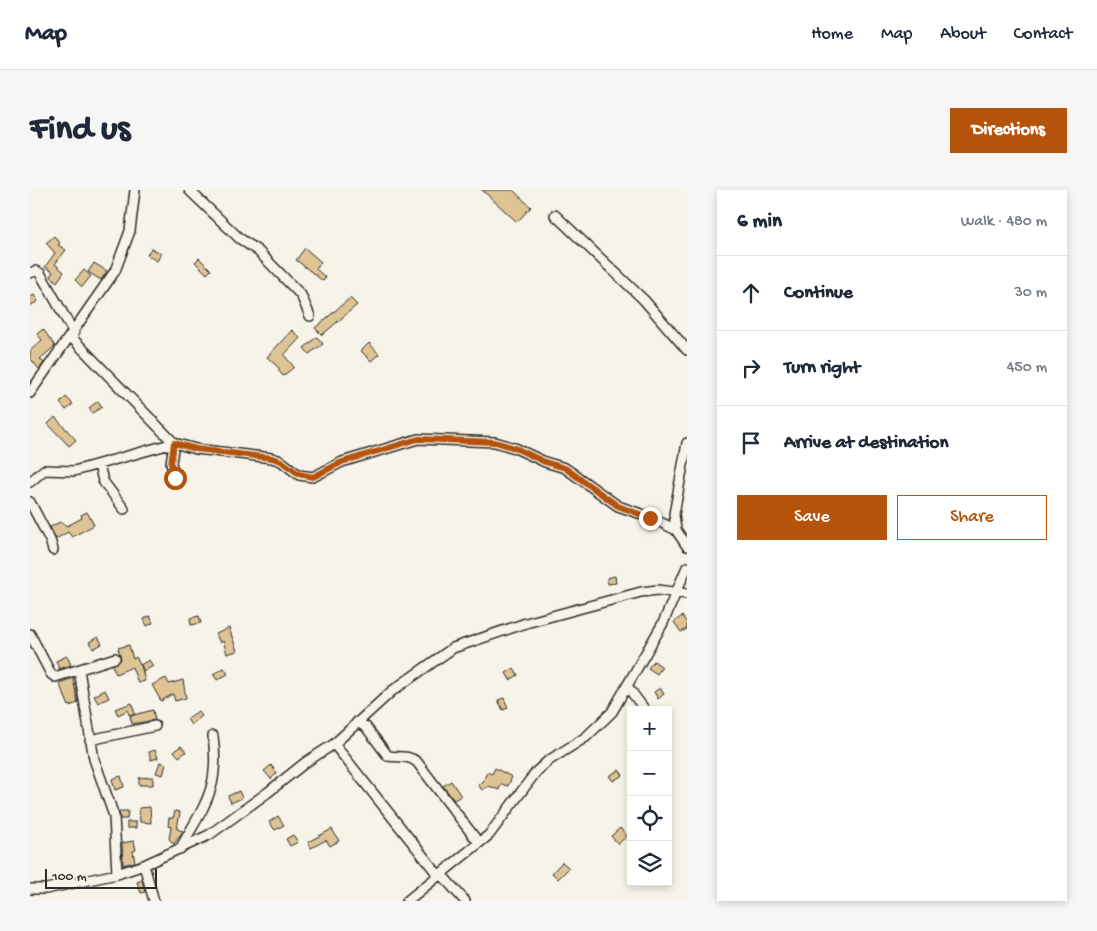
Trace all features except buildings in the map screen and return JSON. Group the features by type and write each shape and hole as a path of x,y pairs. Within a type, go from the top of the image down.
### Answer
{"street":[{"path":"30,394 116,271 130,231 134,190"},
{"path":"189,190 240,238 258,251 301,295 310,316"},
{"path":"555,215 644,300 687,350"},
{"path":"30,273 35,271 40,273 72,335 174,443 196,449 272,458 281,461 299,474 313,477 342,462 418,439 495,442 515,448 537,460 565,468 618,506 676,530 687,546"},
{"path":"30,482 44,470 74,471 174,443"},
{"path":"174,443 171,463 175,478"},
{"path":"676,530 676,499 687,443"},
{"path":"99,465 103,482 124,509"},
{"path":"30,502 50,540 53,550"},
{"path":"407,901 479,843 501,821 536,772 548,761 586,738 612,712 637,664 663,623 687,566"},
{"path":"30,889 46,889 117,874 144,865 180,849 223,826 306,762 334,744 392,691 453,648 526,623 641,592 658,590 675,594 687,594"},
{"path":"30,634 51,674 55,677 115,658"},
{"path":"79,670 94,759 114,816 117,874"},
{"path":"627,686 642,706"},
{"path":"358,722 366,727 388,756 411,757 417,762 479,843"},
{"path":"90,740 155,726"},
{"path":"180,849 212,787 216,773 213,736"},
{"path":"334,744 440,875 465,901"},
{"path":"144,865 154,901"}],"route":[{"path":"175,478 171,463 174,443 196,449 272,458 281,461 299,474 313,477 322,475 342,462 394,447 404,442 434,438 475,440 495,442 515,448 530,457 565,468 618,506 650,518"}]}
